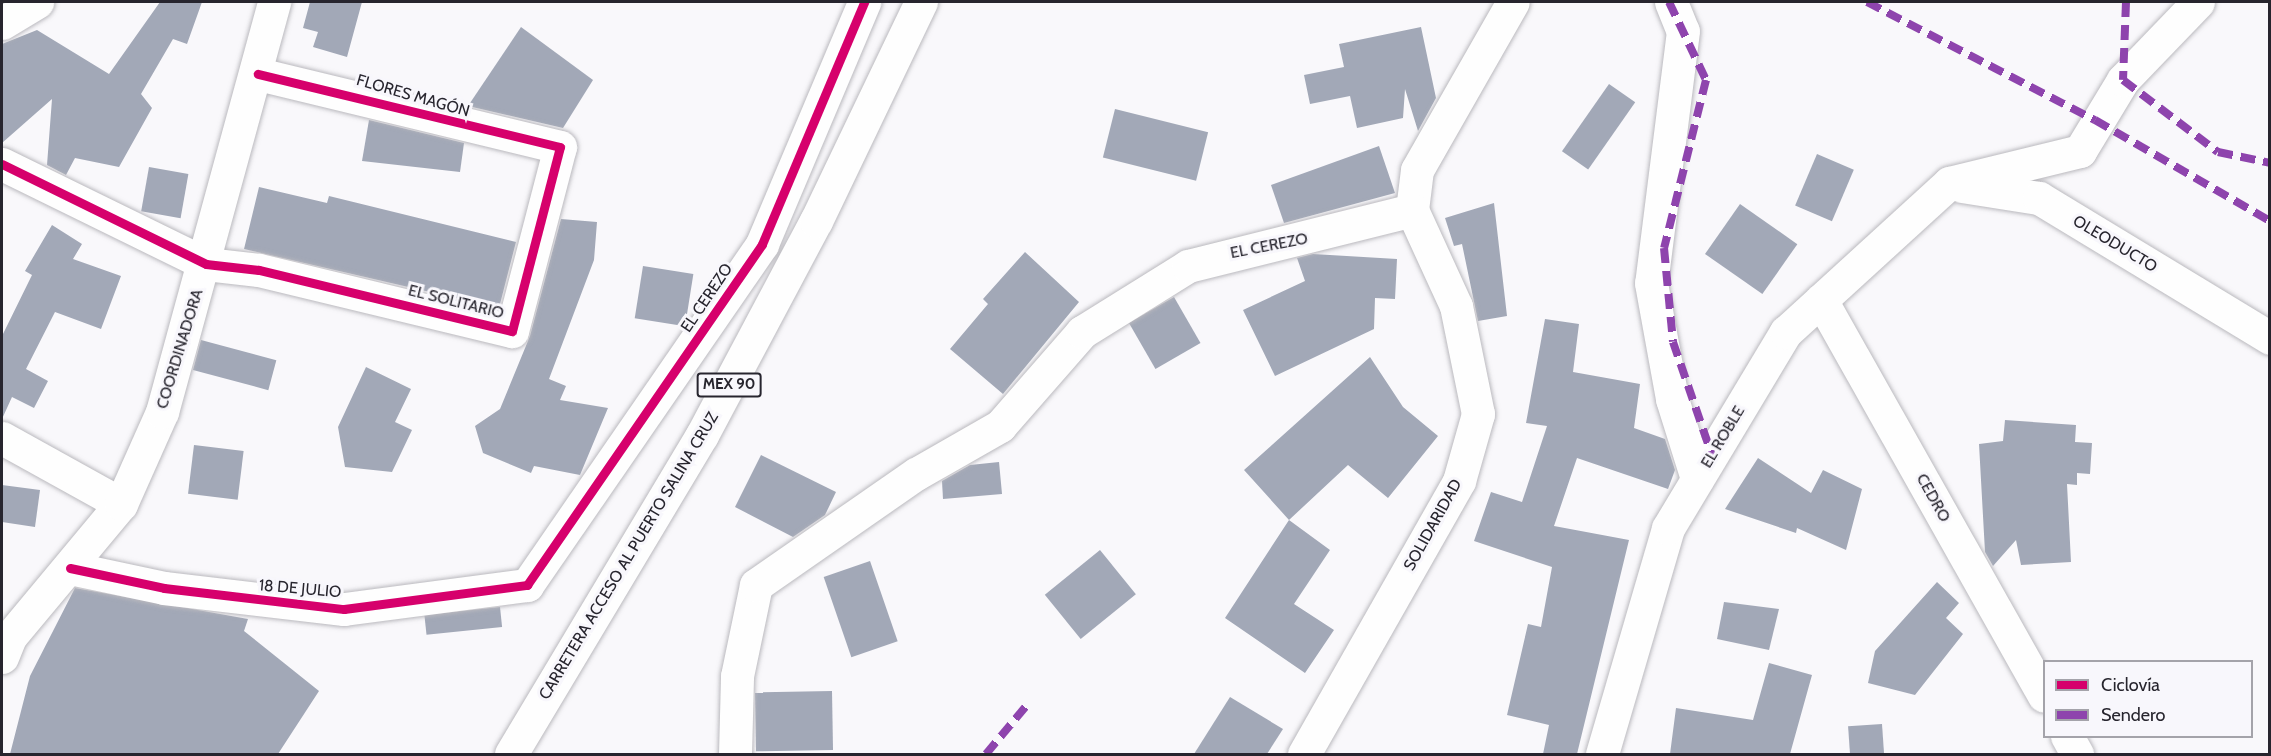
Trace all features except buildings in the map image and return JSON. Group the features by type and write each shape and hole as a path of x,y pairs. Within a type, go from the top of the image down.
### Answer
{"street":[{"path":"2,23 37,2"},
{"name":"COORDINADORA","path":"2,657 10,636 70,568 121,504 162,412 206,264 236,135 258,74 274,2"},
{"name":"EL CEREZO","path":"527,585 762,244 864,2"},
{"name":"CARRETERA ACCESO AL PUERTO SALINA CRUZ","path":"511,754 702,435 816,221 921,2"},
{"path":"1412,210 1416,170 1513,2"},
{"path":"1671,2 1683,31 1651,284 1672,399 1697,479"},
{"path":"1949,183 2080,151 2123,80 2198,2"},
{"name":"FLORES MAGÓN","path":"258,74 560,147"},
{"name":"EL SOLITARIO","path":"206,264 259,270 512,331 560,147"},
{"path":"2,164 206,264"},
{"name":"EL ROBLE","path":"1602,754 1668,528 1786,332 1949,183"},
{"name":"OLEODUCTO","path":"1949,183 2039,198 2270,338"},
{"name":"EL CEREZO","path":"735,754 737,676 756,585 916,474 1000,426 1082,332 1188,266 1412,210"},
{"name":"SOLIDARIDAD","path":"1304,754 1459,481 1478,414 1456,306 1412,210"},
{"name":"CEDRO","path":"1821,300 2043,694"},
{"path":"2,438 121,504"},
{"name":"18 DE JULIO","path":"70,568 164,588 344,609 527,585"},
{"path":"2068,738 2078,754"}],"marked path":[{"path":"1669,2 1706,80 1664,248 1673,342 1712,455"},
{"path":"1867,2 2095,120 2270,221"},
{"path":"2126,2 2123,80 2218,152 2270,163"},
{"path":"986,754 1027,705"}],"cycle path":[{"path":"70,568 164,588 344,609 527,585 762,244 864,2"},
{"path":"2,164 206,264 259,270 512,331 560,147 258,74"}]}
